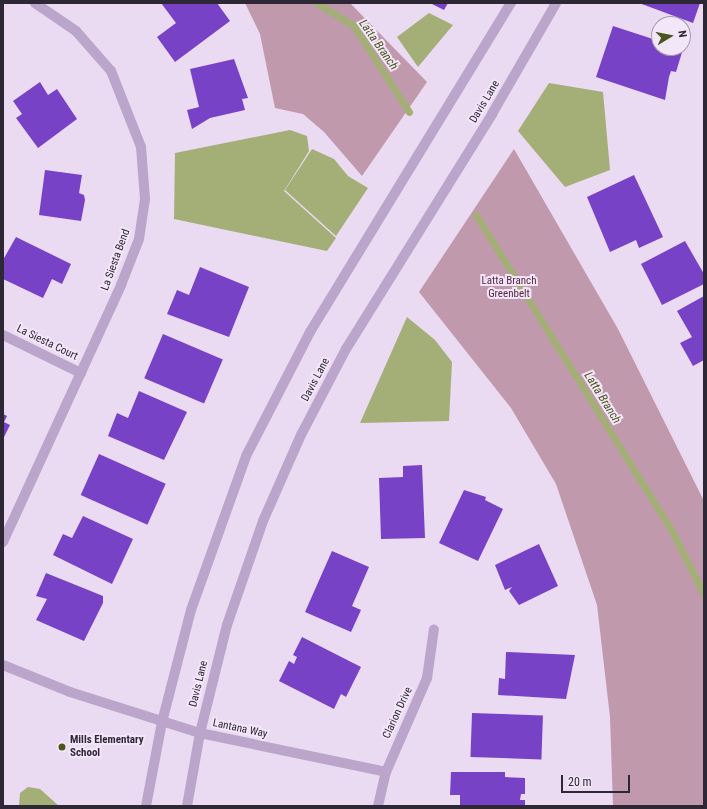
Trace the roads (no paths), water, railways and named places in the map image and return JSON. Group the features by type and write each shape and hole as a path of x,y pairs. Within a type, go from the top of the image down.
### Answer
{"street":[{"name":"La Siesta Bend","path":"3,542 81,373 139,239 145,199 144,163 136,126 111,71 76,31 35,3"},
{"path":"146,806 162,722 211,546 262,422 310,332 511,3"},
{"name":"Davis Lane","path":"187,806 200,733 244,572 301,435 346,349 492,114 556,3"},
{"name":"La Siesta Court","path":"3,335 81,373"},
{"name":"Clarion Drive","path":"378,806 386,772 427,678 434,629"},
{"name":"Lantana Way","path":"3,665 70,692 200,733 386,772"}],"waterway":[{"name":"Latta Branch","path":"317,3 354,26 409,112"},
{"name":"Latta Branch","path":"476,215 673,533 704,595"}],"place":[{"name":"Mills Elementary School","path":"62,747"}],"park label":[{"name":"Latta Branch Greenbelt","path":"509,288"}]}
